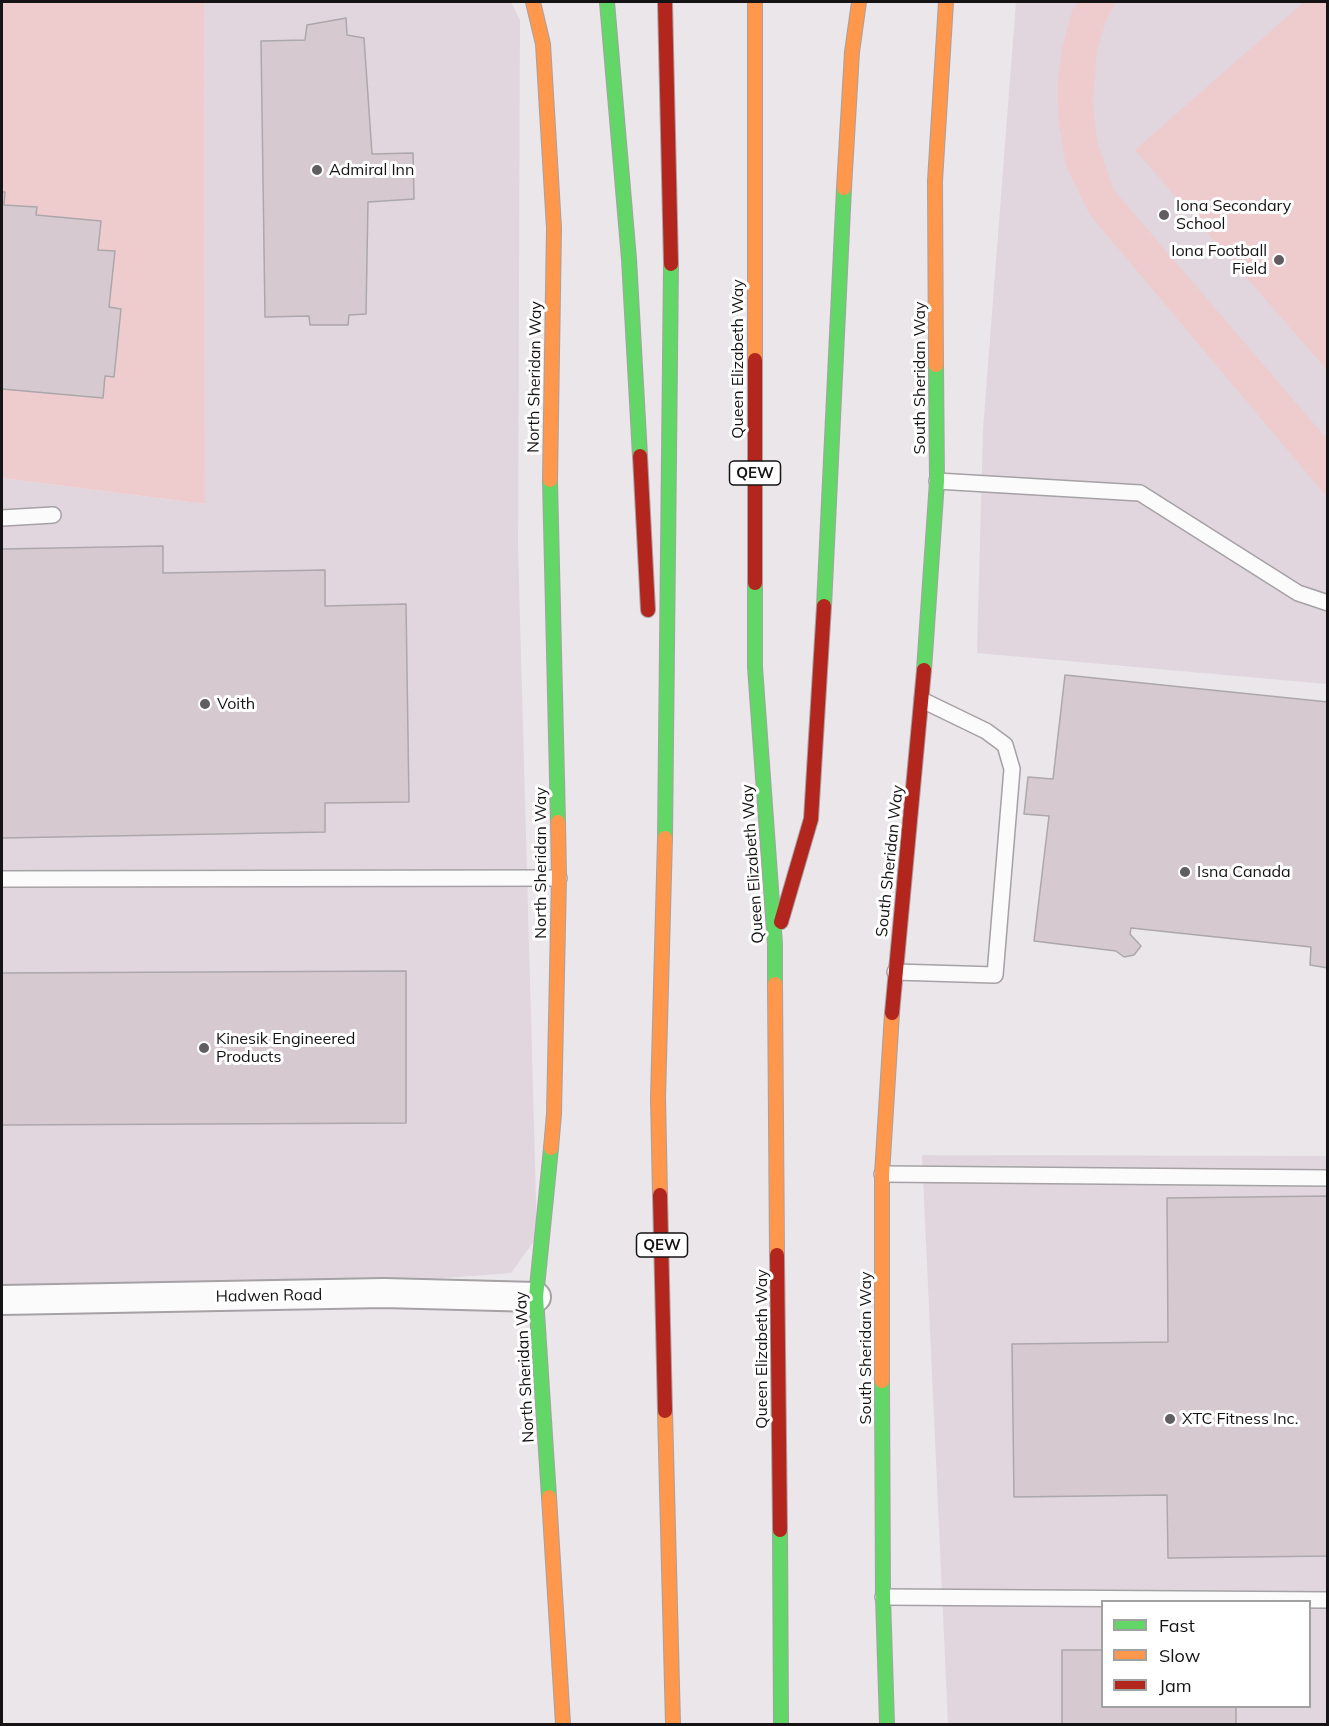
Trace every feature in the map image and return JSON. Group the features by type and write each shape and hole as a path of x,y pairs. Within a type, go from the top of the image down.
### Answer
{"main road":[{"name":"North Sheridan Way","path":"533,2 543,44 554,228 550,482 559,878 554,1114 536,1297 563,1725"},
{"path":"607,2 629,259 648,621"},
{"name":"QEW","path":"665,2 670,222 667,765 658,1098 673,1725"},
{"name":"Queen Elizabeth Way","path":"755,2 755,667 775,944 781,1725"},
{"path":"775,944 811,819 823,632 836,334 852,52 859,2"},
{"name":"South Sheridan Way","path":"887,1725 884,1597 882,1174 895,972 922,700 938,481 935,181 946,2"},
{"path":"652,678 667,765"}],"street":[{"name":"Hadwen Road","path":"2,1300 384,1293 536,1297"}],"lane":[{"path":"938,481 1140,493 1298,592 1328,603"},
{"path":"2,519 53,515"},
{"path":"895,972 995,975 1012,769 1005,745 986,731 922,700"},
{"path":"2,879 559,878"},
{"path":"882,1174 1328,1178"},
{"path":"884,1597 1328,1600"}],"shaded area":[{"path":"2,2 204,2 205,504 2,478"},
{"path":"204,2 511,2 520,20 518,545 537,1237 511,1273 180,1298 2,1301 2,478 205,504"},
{"name":"Iona Secondary School","path":"1016,2 1327,2 1327,684 977,653 983,429"},
{"path":"1078,2 1116,2 1106,21 1097,50 1093,104 1097,141 1114,190 1327,439 1327,497 1090,215 1066,166 1059,125 1057,87 1062,48 1072,11"},
{"name":"Iona Football Field","path":"1304,2 1327,2 1327,370 1135,150"},
{"path":"922,1155 1327,1156 1327,1724 948,1724"}],"building":[{"path":"346,18 347,35 364,38 372,154 413,153 414,199 368,202 366,314 349,315 348,325 310,325 309,316 265,317 261,41 305,40 307,25"},
{"path":"2,192 5,192 4,205 37,207 36,215 101,221 98,250 115,251 109,307 121,309 114,377 105,376 103,398 2,389"},
{"name":"Voith","path":"163,546 163,573 325,570 325,606 406,604 409,802 325,803 325,832 2,838 2,549"},
{"name":"Isna Canada","path":"1065,675 1328,702 1328,968 1310,965 1311,947 1131,928 1130,934 1141,946 1134,955 1124,957 1116,951 1034,941 1049,816 1024,814 1028,777 1053,779"},
{"name":"Kinesik Engineered Products","path":"406,971 406,1123 2,1125 2,973"},
{"name":"XTC Fitness Inc.","path":"1328,1196 1328,1556 1168,1558 1167,1495 1014,1497 1012,1344 1168,1342 1167,1198"},
{"path":"1062,1650 1101,1650 1101,1708 1236,1708 1236,1724 1062,1724"}],"traffic: fast":[{"path":"607,2 629,259 640,456"},
{"path":"824,606 844,188"},
{"path":"665,838 671,264"},
{"path":"924,670 937,481 936,365"},
{"path":"550,480 558,822"},
{"path":"755,583 755,667 775,944 775,984"},
{"path":"549,1497 536,1297 551,1148"},
{"path":"882,1381 883,1597 887,1724"},
{"path":"780,1530 781,1724"}],"traffic: slow":[{"path":"533,2 543,44 554,228 550,480"},
{"path":"755,2 755,360"},
{"path":"844,188 852,52 859,2"},
{"path":"936,365 935,181 946,2"},
{"path":"551,1148 554,1114 558,822"},
{"path":"660,1195 658,1098 665,838"},
{"path":"775,984 777,1255"},
{"path":"882,1381 882,1174 892,1013"},
{"path":"665,1411 673,1724"},
{"path":"549,1497 563,1724"}],"traffic: jam":[{"path":"665,2 671,264"},
{"path":"755,360 755,583"},
{"path":"640,456 648,610"},
{"path":"781,922 811,819 824,606"},
{"path":"892,1013 924,670"},
{"path":"660,1195 665,1411"},
{"path":"777,1255 780,1530"}],"place":[{"name":"Admiral Inn","path":"317,170"},
{"name":"Iona Secondary School","path":"1164,215"},
{"name":"Iona Football Field","path":"1279,260"},
{"name":"Voith","path":"205,704"},
{"name":"Isna Canada","path":"1185,872"},
{"name":"Kinesik Engineered Products","path":"204,1048"},
{"name":"XTC Fitness Inc.","path":"1170,1419"}]}
